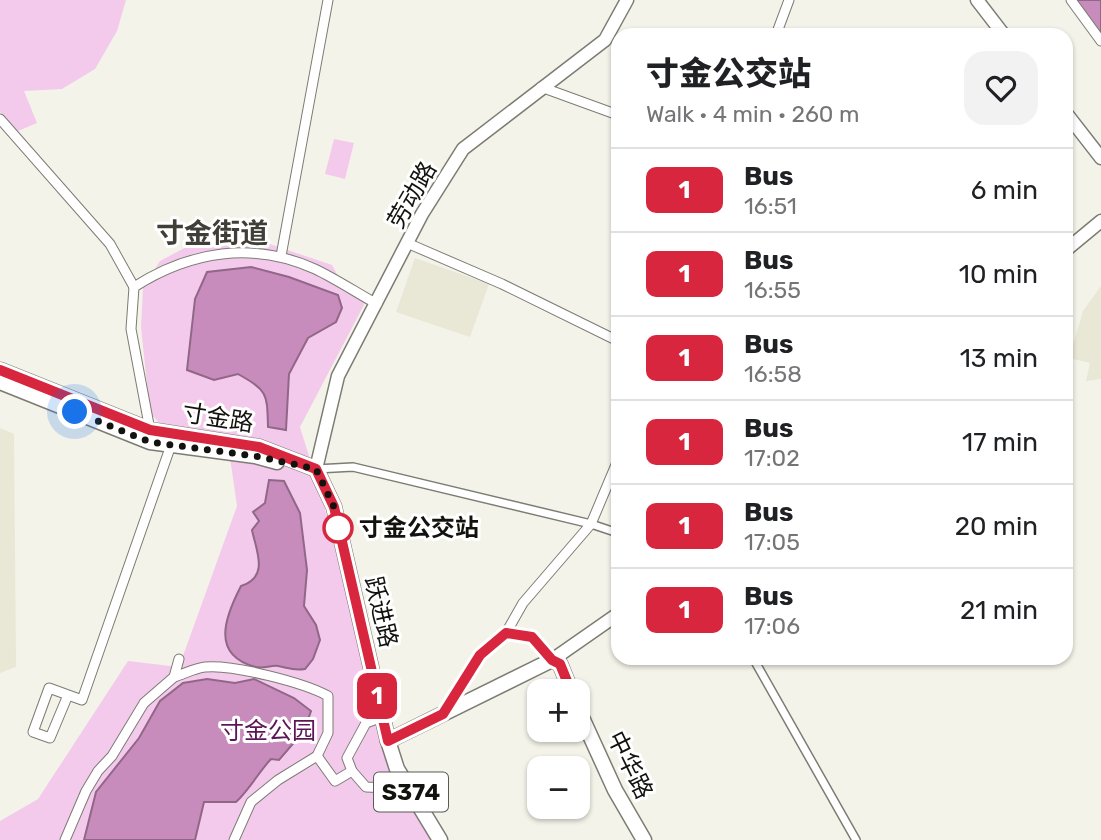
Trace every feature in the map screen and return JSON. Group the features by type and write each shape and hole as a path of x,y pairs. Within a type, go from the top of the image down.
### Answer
{"main road":[{"name":"寸金路","path":"0,370 150,430 259,447 316,469"},
{"name":"寸金路","path":"0,382 150,442 255,456 316,469"},
{"name":"跃进路","path":"316,469 334,507 382,717 397,769 440,840"},
{"path":"552,660 560,664 566,679"},
{"name":"S374","path":"388,741 552,660"},
{"name":"中华路","path":"590,735 641,839"}],"street":[{"path":"281,256 328,0"},
{"name":"劳动路","path":"612,28 627,0"},
{"path":"779,28 789,0"},
{"path":"976,0 998,28"},
{"path":"1070,0 1101,41"},
{"name":"劳动路","path":"316,469 338,376 422,214 463,149 605,40 611,29"},
{"path":"541,87 611,112"},
{"path":"0,119 110,244 134,287 131,329 150,430"},
{"path":"1073,122 1101,158"},
{"path":"1073,245 1098,228"},
{"path":"407,243 502,284 611,338"},
{"path":"134,287 177,264 214,254 250,253 281,256 317,270 377,303"},
{"path":"68,695 50,738 33,732 50,688 82,700 171,445"},
{"path":"316,469 353,467 611,531"},
{"path":"443,714 480,655 506,633 523,603 591,524 611,477"},
{"path":"506,633 532,637 552,660 611,619"},
{"path":"174,677 179,659"},
{"path":"757,665 856,840"},
{"path":"65,840 86,791 98,771 112,757 144,703 174,677 205,667 224,668 314,688 328,696 328,733 317,756 278,780 251,802 234,840"},
{"path":"382,717 366,723 347,758 352,771 366,787 390,788 403,779"},
{"path":"317,756 335,781 352,771"}],"shaded area":[{"path":"1074,0 1101,0 1101,36"},
{"path":"415,258 489,284 470,337 396,312"},
{"path":"251,267 289,277 338,295 342,308 336,322 308,338 289,374 286,430 268,427 264,394 248,380 238,374 214,380 187,370 195,299 207,272"},
{"path":"1101,286 1101,379 1086,381 1090,363 1073,359 1073,345 1083,311"},
{"path":"0,428 14,434 16,667 0,673"},
{"path":"269,480 284,481 300,513 307,570 304,606 316,625 320,640 313,659 305,669 275,666 261,668 241,661 232,654 225,634 230,610 241,586 250,582 258,570 258,554 252,530 259,521 253,512 265,503"},
{"path":"207,679 235,683 254,679 294,698 311,711 304,731 279,760 271,759 236,802 204,802 195,840 84,840 96,792 139,738 160,701 183,683"}],"green space":[{"path":"0,0 126,0 117,31 95,69 62,89 24,91 37,123 18,131 0,112"},
{"path":"334,139 354,143 345,179 325,174"},
{"name":"寸金公园","path":"255,239 332,265 343,285 365,303 300,427 323,501 392,773 431,840 0,840 0,821 38,799 128,661 179,667 237,506 227,437 165,429 150,413 141,327 143,288 160,261 188,246"}],"bus line":[{"name":"1","path":"0,370 150,430 259,447 316,469 334,507 388,741 443,714 480,655 506,633 532,637 552,660 560,664 566,679"}],"place":[{"name":"寸金公交站","path":"338,528"}],"district":[{"name":"寸金街道","path":"212,233"}],"route":[{"path":"75,412 150,442 255,456 287,465 316,469 334,507 338,528"}]}
